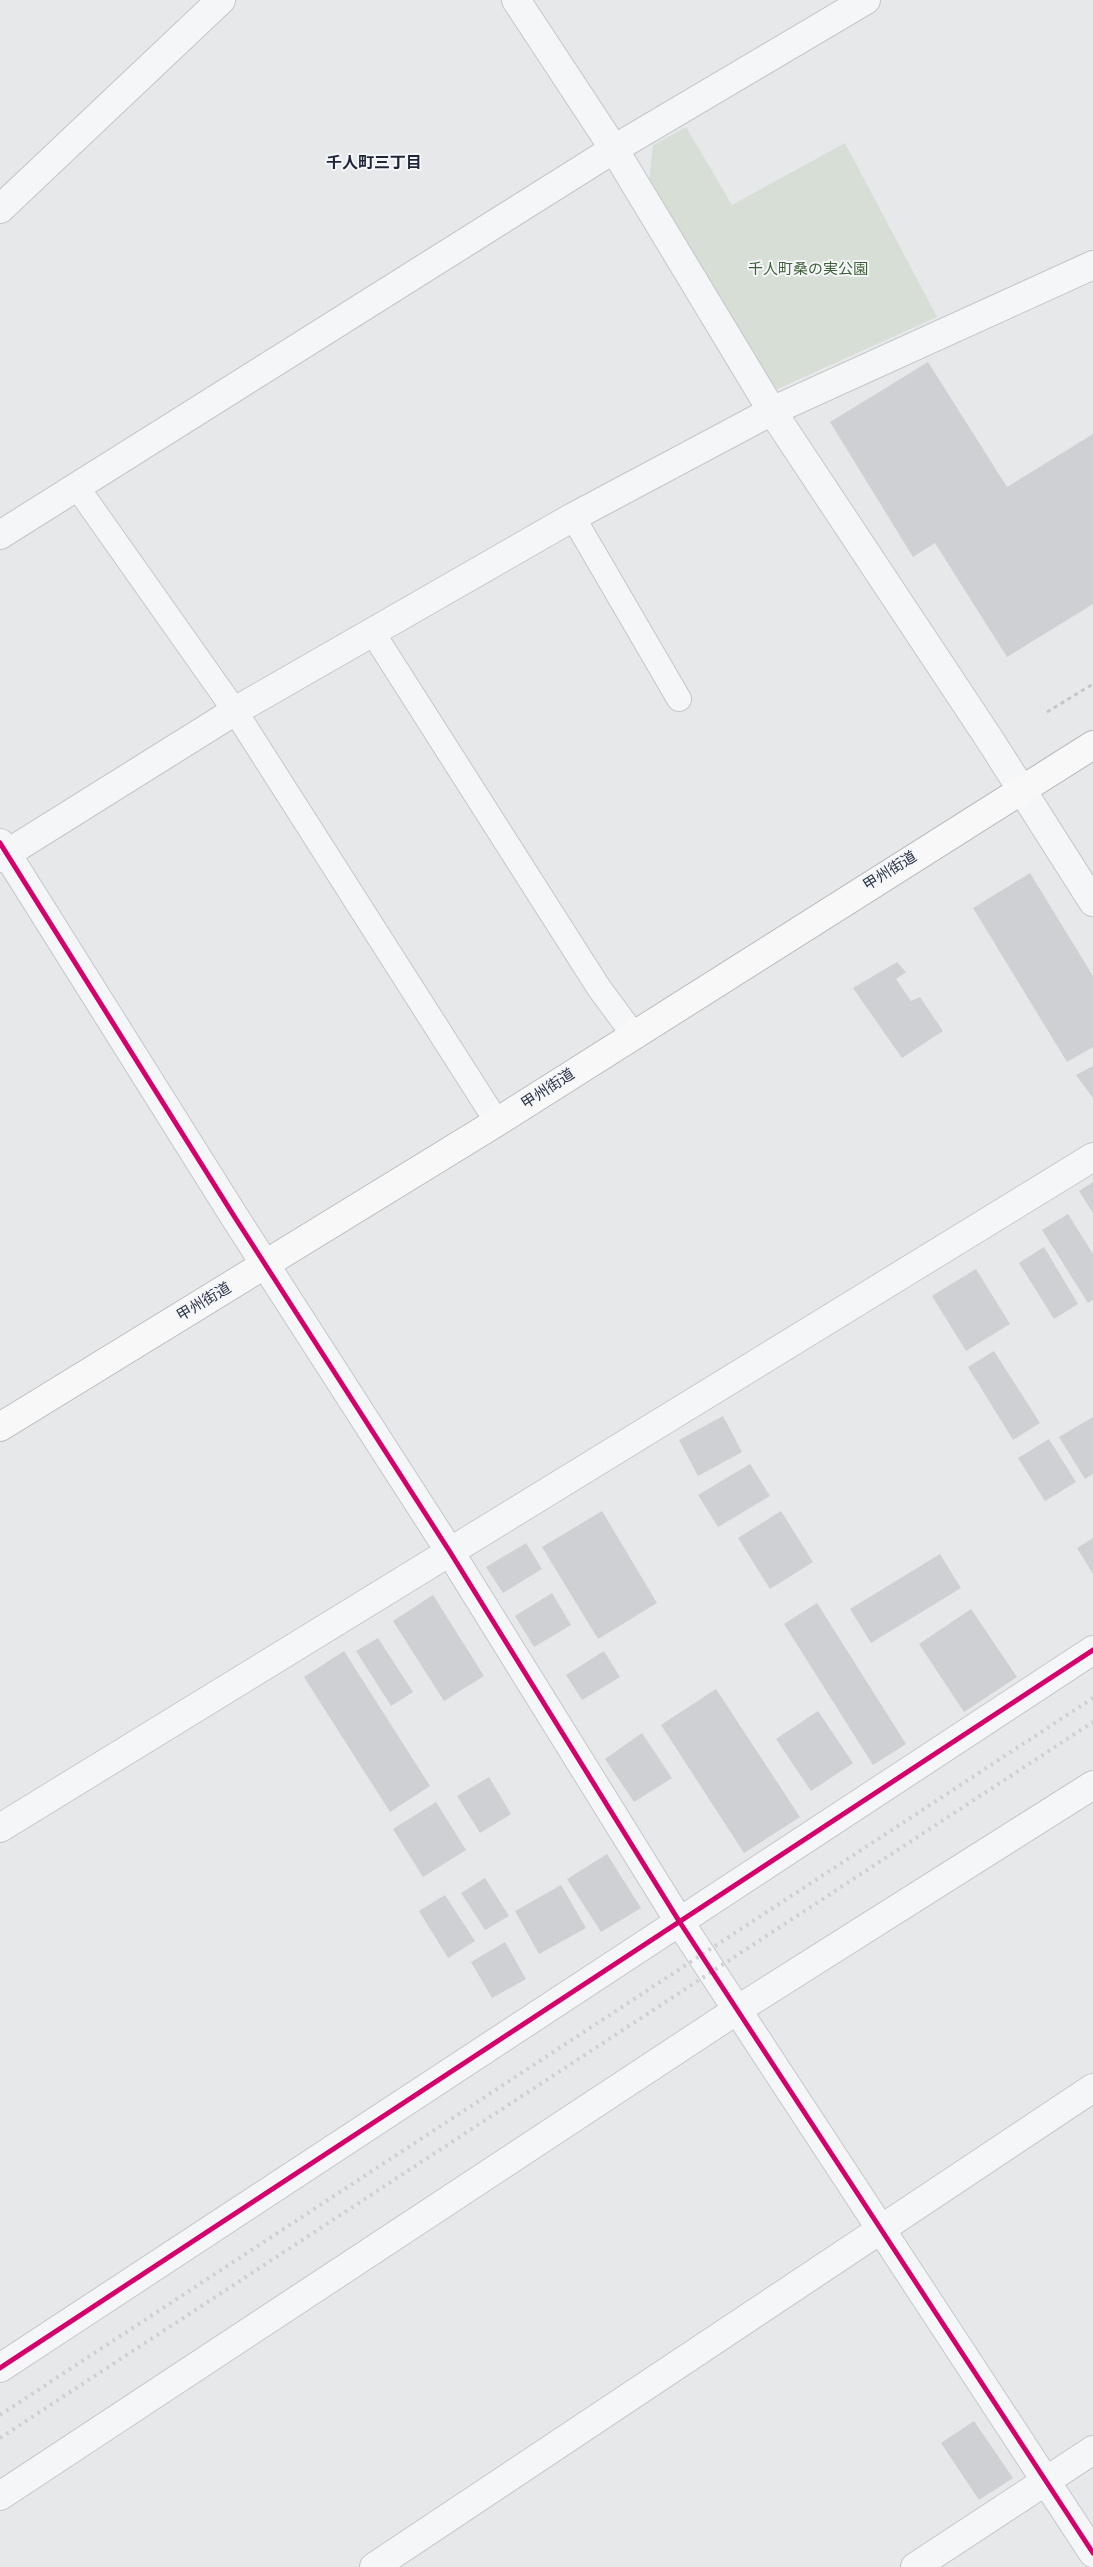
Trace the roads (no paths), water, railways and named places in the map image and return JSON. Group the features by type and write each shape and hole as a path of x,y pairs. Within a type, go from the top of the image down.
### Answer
{"highway":[{"name":"甲州街道","path":"0,1426 497,1122 633,1034 1093,745"}],"street":[{"path":"0,209 221,0"},
{"path":"516,0 614,149 772,410 1093,902"},
{"path":"0,535 614,149 866,0"},
{"path":"1093,265 772,410 573,517 235,711 2,852 450,1552 678,1921 1093,2553"},
{"path":"0,1828 1093,1156"},
{"path":"0,2368 1093,1650"},
{"path":"0,2496 737,2010 1093,1785"},
{"path":"374,2567 1093,2088"},
{"path":"915,2567 1093,2450"}],"lane":[{"path":"77,487 235,711 497,1122"},
{"path":"573,517 678,699"},
{"path":"373,633 599,988 633,1034"}],"railway":[{"path":"0,2415 1093,1698"},
{"path":"0,2438 1093,1722"}],"district":[{"name":"千人町三丁目","path":"374,163"}],"park label":[{"name":"千人町桑の実公園","path":"808,269"}]}
